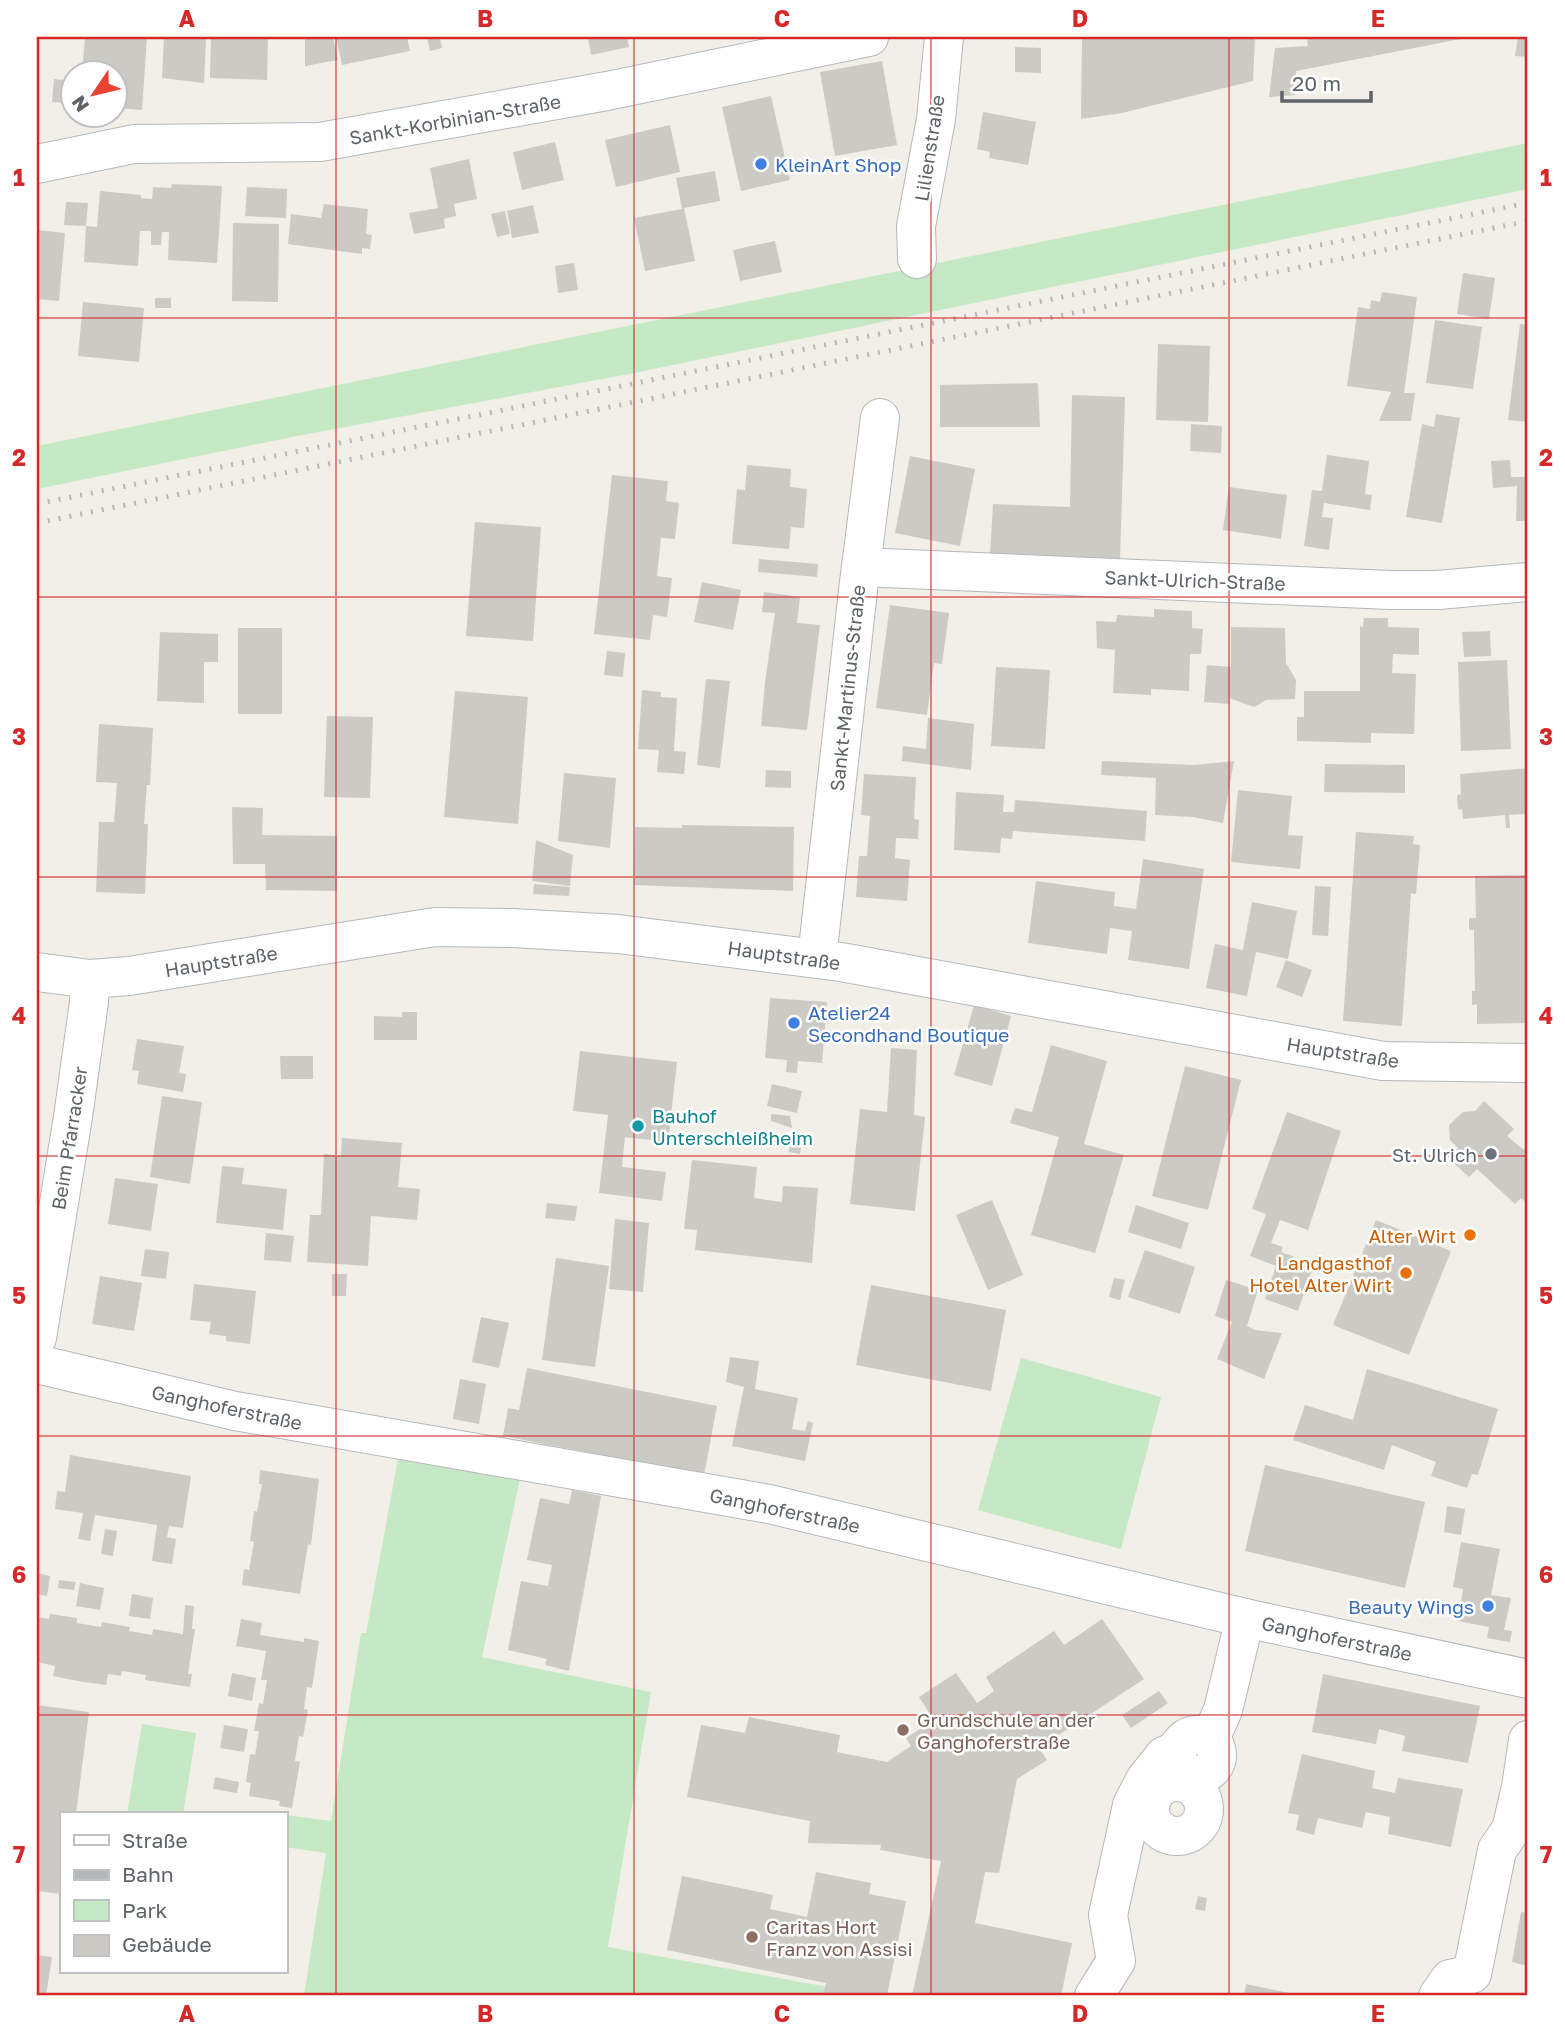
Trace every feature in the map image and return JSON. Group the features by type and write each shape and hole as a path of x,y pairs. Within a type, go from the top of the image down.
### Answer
{"street":[{"name":"Sankt-Korbinian-Straße","path":"37,163 134,144 320,142 607,91 869,37"},
{"name":"Lilienstraße","path":"917,259 916,226 936,118 944,37"},
{"name":"Sankt-Martinus-Straße","path":"817,958 880,418"},
{"name":"Sankt-Ulrich-Straße","path":"861,567 1390,590 1438,590 1528,582"},
{"name":"Hauptstraße","path":"37,972 90,979 129,976 435,927 618,934 817,958 1383,1061 1528,1063"},
{"name":"Beim Pfarracker","path":"37,1338 73,1117 90,979"},
{"name":"Ganghoferstraße","path":"37,1364 235,1411 769,1504 1245,1618 1528,1679"},
{"path":"1141,1806 1158,1829 1168,1836 1180,1837 1191,1833 1200,1825 1204,1813 1203,1801 1197,1791 1191,1762 1223,1710 1245,1618"},
{"path":"1438,1996 1450,1979 1472,1975 1497,1850 1511,1830 1528,1740"},
{"path":"1094,1996 1115,1961 1108,1915 1141,1806 1145,1780 1164,1756 1191,1762"}],"green space":[{"path":"1528,143 1528,189 634,373 297,436 37,489 37,446"},
{"path":"1021,1358 1161,1397 1121,1549 978,1510"},
{"path":"400,1448 521,1474 482,1657 651,1692 608,1947 878,1996 304,1996 326,1853 287,1847 287,1815 331,1821 361,1633 366,1633"},
{"path":"142,1724 196,1733 183,1812 127,1812"}],"building":[{"path":"85,37 147,37 142,110 130,109 130,60 83,60"},
{"path":"164,37 206,39 204,83 162,78"},
{"path":"211,37 268,37 267,80 210,78"},
{"path":"305,37 333,37 338,60 305,66"},
{"path":"336,37 407,37 410,51 342,65"},
{"path":"427,37 440,37 442,48 430,51"},
{"path":"588,37 627,37 629,47 591,55"},
{"path":"1082,37 1255,37 1253,81 1122,113 1081,119"},
{"path":"1307,37 1466,38 1296,71 1295,95 1269,97 1275,48 1308,46"},
{"path":"1518,37 1528,37 1528,57 1515,56"},
{"path":"1015,47 1041,48 1041,73 1015,72"},
{"path":"882,61 897,145 835,156 820,72"},
{"path":"54,79 60,80 60,103 52,102"},
{"path":"771,96 790,180 741,191 722,107"},
{"path":"983,112 1036,122 1028,165 989,158 990,152 977,149"},
{"path":"670,125 680,172 616,187 605,140"},
{"path":"555,142 564,180 522,190 513,152"},
{"path":"469,159 477,199 454,204 456,216 444,219 445,228 414,234 409,213 438,208 430,168"},
{"path":"715,171 720,201 684,208 695,261 645,271 634,218 682,209 676,178"},
{"path":"172,184 222,186 217,263 168,260 169,232 162,232 161,245 151,245 151,231 140,231 138,266 84,262 86,226 97,227 100,191 141,195 141,198 152,199 153,187 171,188"},
{"path":"247,187 287,189 286,218 245,216"},
{"path":"66,202 88,203 86,226 64,225"},
{"path":"324,204 368,209 366,234 372,235 370,249 362,248 362,254 288,244 291,214 321,218"},
{"path":"533,205 539,233 512,238 507,211"},
{"path":"505,211 510,234 497,237 491,214"},
{"path":"233,223 279,224 278,302 232,301"},
{"path":"37,230 65,233 59,301 37,299"},
{"path":"775,241 782,272 740,281 733,250"},
{"path":"574,263 578,290 558,293 555,266"},
{"path":"1463,273 1495,278 1489,319 1457,314"},
{"path":"1382,292 1417,297 1404,393 1415,393 1411,421 1379,421 1391,392 1347,386 1358,307 1370,309 1371,300 1380,302"},
{"path":"155,298 171,298 171,308 155,308"},
{"path":"83,302 144,308 139,362 78,356"},
{"path":"1435,320 1482,327 1473,389 1426,383"},
{"path":"1520,324 1528,325 1528,422 1508,420"},
{"path":"1158,344 1210,346 1208,422 1156,420"},
{"path":"1038,383 1040,427 940,427 940,385"},
{"path":"1072,395 1125,397 1120,560 990,554 993,504 1070,507"},
{"path":"1436,414 1460,418 1442,523 1406,517 1422,424 1434,427"},
{"path":"1191,424 1222,426 1221,453 1190,451"},
{"path":"1327,455 1369,461 1365,494 1372,495 1370,510 1324,503 1322,517 1333,518 1329,550 1304,546 1312,490 1322,491"},
{"path":"910,456 975,469 960,546 895,533"},
{"path":"1510,460 1511,477 1528,477 1528,521 1516,521 1517,486 1493,488 1491,461"},
{"path":"747,465 791,469 790,487 807,489 804,528 791,527 789,549 732,544 737,489 745,490"},
{"path":"612,475 668,481 666,501 679,503 675,539 661,538 657,576 672,578 667,617 653,615 650,640 594,634"},
{"path":"1229,487 1287,495 1281,539 1223,530"},
{"path":"475,522 541,527 533,641 466,636"},
{"path":"759,559 818,564 817,577 758,572"},
{"path":"702,582 741,590 733,630 694,622"},
{"path":"764,592 800,597 797,623 820,625 807,730 761,726 775,613 762,612"},
{"path":"890,605 949,613 942,664 934,663 927,715 876,708"},
{"path":"1154,609 1192,611 1192,628 1203,629 1201,654 1190,654 1189,691 1151,689 1151,695 1113,693 1115,650 1097,648 1096,621 1116,622 1117,615 1154,617"},
{"path":"1364,618 1388,618 1388,627 1419,628 1419,655 1393,654 1392,673 1416,674 1414,734 1371,733 1371,743 1297,741 1297,717 1304,717 1304,691 1360,691 1360,626 1363,627"},
{"path":"1231,627 1285,628 1286,663 1296,680 1295,699 1266,700 1254,707 1229,698 1230,704 1204,702 1207,665 1231,667"},
{"path":"238,628 282,628 282,714 238,714"},
{"path":"1490,631 1491,656 1464,657 1462,632"},
{"path":"160,632 218,634 218,662 204,662 204,703 157,701"},
{"path":"607,651 625,653 623,677 604,675"},
{"path":"1507,660 1511,749 1461,751 1458,662"},
{"path":"996,667 1050,670 1045,749 991,746"},
{"path":"706,679 730,681 720,768 697,765"},
{"path":"642,690 661,692 661,697 677,698 674,751 686,752 684,774 657,772 659,750 638,749"},
{"path":"455,691 528,697 518,824 444,817"},
{"path":"327,716 373,717 370,798 324,797"},
{"path":"928,718 974,724 971,770 902,761 903,746 926,749"},
{"path":"99,724 153,728 150,785 147,785 144,824 148,824 145,894 96,892 99,822 114,822 117,783 96,782"},
{"path":"1102,761 1194,765 1234,761 1223,823 1193,817 1155,815 1156,778 1101,775"},
{"path":"1325,764 1405,765 1405,793 1324,792"},
{"path":"1528,768 1528,814 1509,815 1510,828 1506,828 1505,815 1463,819 1462,809 1458,810 1457,795 1461,794 1460,774"},
{"path":"766,770 791,771 791,788 765,787"},
{"path":"564,773 616,778 610,848 558,841"},
{"path":"864,774 916,777 914,819 919,820 918,839 896,838 895,858 910,860 907,901 856,897 859,856 867,856 870,816 861,815"},
{"path":"1238,790 1292,796 1288,835 1303,836 1300,869 1231,862"},
{"path":"956,792 1004,795 1003,812 1014,812 1015,800 1147,811 1145,841 1013,831 1012,839 1001,838 1000,853 954,850"},
{"path":"232,807 263,808 262,835 337,836 337,891 266,890 265,864 233,864"},
{"path":"682,825 794,827 793,891 634,885 635,827 682,828"},
{"path":"1356,832 1414,836 1413,844 1420,845 1416,894 1411,893 1402,1026 1343,1021"},
{"path":"536,840 573,855 570,886 532,881"},
{"path":"1143,859 1204,869 1189,969 1128,960 1132,931 1110,928 1107,954 1028,943 1036,881 1115,892 1114,906 1136,909"},
{"path":"1528,875 1528,1023 1477,1024 1477,1004 1472,1005 1472,991 1475,991 1474,930 1469,930 1469,918 1476,918 1475,876"},
{"path":"534,884 570,887 569,896 533,894"},
{"path":"1315,886 1331,887 1328,936 1312,935"},
{"path":"1252,902 1297,911 1288,959 1256,952 1247,996 1206,988 1215,944 1243,950"},
{"path":"1286,960 1312,970 1302,997 1276,987"},
{"path":"770,998 827,1002 822,1063 798,1061 797,1073 786,1072 787,1060 765,1058"},
{"path":"974,1005 1011,1016 992,1086 954,1075"},
{"path":"402,1012 417,1012 417,1040 374,1040 374,1016 402,1017"},
{"path":"137,1039 184,1046 179,1073 186,1074 183,1092 137,1084 139,1071 132,1070"},
{"path":"1051,1045 1107,1061 1084,1144 1124,1155 1095,1253 1031,1235 1059,1137 1010,1123 1015,1108 1032,1112"},
{"path":"891,1048 917,1050 914,1115 925,1117 915,1211 850,1204 860,1109 887,1112"},
{"name":"Bauhof Unterschleißheim","path":"580,1051 677,1062 668,1142 625,1137 622,1167 666,1172 662,1201 599,1193 608,1115 573,1111"},
{"path":"280,1056 313,1056 313,1079 281,1079"},
{"path":"1185,1066 1241,1080 1208,1210 1152,1196"},
{"path":"772,1084 802,1091 797,1113 767,1106"},
{"path":"162,1096 202,1102 190,1184 150,1177"},
{"name":"St. Ulrich","path":"1484,1101 1514,1129 1507,1136 1524,1150 1526,1147 1528,1149 1528,1204 1521,1198 1515,1204 1477,1169 1469,1177 1449,1159 1458,1148 1450,1140 1449,1125 1463,1112 1475,1111"},
{"path":"1287,1112 1341,1131 1308,1230 1280,1220 1271,1243 1283,1247 1281,1252 1314,1264 1298,1311 1265,1299 1276,1266 1250,1256 1266,1214 1252,1209"},
{"path":"771,1114 790,1116 792,1128 771,1121"},
{"path":"791,1132 803,1133 800,1154 789,1152"},
{"path":"342,1138 402,1143 398,1187 420,1189 417,1220 371,1216 368,1266 307,1262 310,1215 321,1215 324,1154 341,1156"},
{"path":"692,1160 757,1167 754,1198 782,1202 783,1186 818,1188 812,1263 695,1250 697,1230 684,1229"},
{"path":"222,1166 244,1168 242,1184 287,1189 283,1230 216,1223"},
{"path":"115,1178 158,1184 151,1231 108,1224"},
{"path":"992,1200 1023,1275 988,1290 956,1215"},
{"path":"547,1203 577,1206 575,1221 545,1218"},
{"path":"1136,1205 1189,1223 1181,1249 1128,1232"},
{"path":"615,1219 649,1223 643,1292 609,1289"},
{"path":"1376,1220 1451,1251 1409,1355 1333,1325"},
{"path":"266,1233 294,1236 291,1262 264,1260"},
{"path":"145,1249 169,1252 166,1279 141,1276"},
{"path":"1145,1250 1195,1267 1180,1314 1128,1297"},
{"path":"556,1258 609,1266 595,1367 542,1360"},
{"path":"332,1274 347,1274 346,1296 332,1296"},
{"path":"100,1276 142,1283 134,1331 92,1324"},
{"path":"1114,1278 1125,1280 1120,1300 1109,1297"},
{"path":"1226,1280 1258,1290 1247,1326 1255,1330 1282,1333 1264,1379 1217,1359 1232,1322 1215,1316"},
{"path":"194,1284 256,1291 250,1344 226,1341 226,1336 209,1334 211,1322 190,1320"},
{"path":"871,1285 1006,1310 991,1391 856,1365"},
{"path":"481,1317 509,1323 499,1368 472,1362"},
{"path":"730,1357 759,1361 755,1389 798,1398 792,1429 805,1431 808,1421 813,1423 805,1461 732,1446 744,1387 726,1382"},
{"path":"527,1368 717,1406 704,1475 503,1436 508,1408 519,1410"},
{"path":"1367,1369 1498,1409 1478,1475 1472,1474 1467,1488 1431,1476 1436,1462 1392,1445 1384,1470 1293,1440 1305,1405 1353,1420"},
{"path":"460,1379 486,1384 479,1424 453,1419"},
{"path":"70,1455 191,1476 183,1528 169,1526 167,1537 176,1539 172,1564 152,1561 157,1525 95,1515 90,1541 78,1539 83,1513 55,1509 57,1491 65,1492"},
{"path":"1265,1465 1425,1502 1405,1588 1245,1551"},
{"path":"260,1470 319,1479 311,1545 308,1544 300,1594 242,1585 244,1569 249,1570 254,1542 250,1541 254,1511 257,1512 262,1484 259,1484"},
{"path":"572,1490 601,1496 569,1671 545,1665 547,1659 508,1650 521,1581 548,1586 552,1565 527,1560 540,1498 569,1504"},
{"path":"1447,1506 1465,1509 1461,1535 1444,1532"},
{"path":"105,1529 117,1531 113,1556 101,1554"},
{"path":"1461,1542 1500,1549 1491,1595 1511,1598 1504,1630 1512,1631 1510,1642 1487,1638 1489,1627 1458,1621 1463,1589 1453,1587"},
{"path":"37,1573 50,1576 47,1596 37,1594"},
{"path":"59,1580 76,1582 74,1590 58,1588"},
{"path":"80,1583 104,1588 100,1610 76,1606"},
{"path":"132,1594 153,1598 150,1619 129,1616"},
{"path":"185,1605 194,1606 192,1629 195,1629 188,1674 192,1674 190,1687 145,1680 146,1675 122,1671 121,1676 108,1674 106,1685 78,1681 53,1676 55,1666 37,1662 37,1617 49,1619 50,1614 77,1618 77,1623 101,1627 102,1622 130,1627 129,1631 152,1635 153,1629 183,1634"},
{"path":"241,1619 262,1623 260,1635 304,1642 304,1638 319,1641 312,1688 307,1687 304,1709 308,1710 303,1737 299,1736 295,1761 300,1762 292,1808 279,1806 280,1801 249,1796 251,1783 246,1782 250,1754 255,1755 259,1731 254,1731 267,1680 261,1680 266,1651 236,1646"},
{"path":"1102,1619 1144,1679 1039,1748 1047,1760 1017,1779 999,1873 985,1872 975,1923 1072,1943 1061,1996 912,1996 941,1861 880,1850 881,1845 808,1843 810,1821 687,1797 701,1725 745,1733 749,1717 840,1735 837,1752 887,1762 911,1746 906,1738 934,1720 919,1697 956,1673 977,1703 994,1691 986,1677 1054,1631 1064,1645"},
{"path":"232,1673 256,1678 252,1701 228,1696"},
{"path":"1323,1674 1480,1706 1468,1763 1402,1751 1405,1736 1379,1729 1376,1744 1312,1732"},
{"path":"1159,1691 1168,1703 1131,1728 1122,1715"},
{"path":"37,1705 89,1712 76,1812 60,1812 60,1894 37,1891"},
{"path":"224,1725 248,1729 244,1752 220,1748"},
{"path":"1302,1754 1375,1771 1372,1788 1395,1793 1398,1778 1463,1789 1451,1847 1388,1834 1390,1817 1366,1812 1362,1828 1318,1818 1314,1835 1296,1830 1299,1815 1288,1813"},
{"path":"215,1777 239,1782 237,1793 213,1789"},
{"path":"816,1872 871,1883 869,1894 906,1901 887,1996 823,1996 826,1983 667,1950 682,1876 773,1895 770,1909 807,1917"},
{"path":"1198,1896 1207,1898 1205,1911 1195,1909"},
{"path":"1521,1912 1528,1913 1528,1966 1512,1962"},
{"path":"37,1955 52,1957 46,1996 37,1996"},
{"path":"1246,1984 1299,1995 1299,1996 1244,1996"}],"railway":[{"path":"37,504 1528,203"},
{"path":"37,523 1528,221"}],"place":[{"name":"KleinArt Shop","path":"761,164"},
{"name":"Atelier24 Secondhand Boutique","path":"794,1023"},
{"name":"Bauhof Unterschleißheim","path":"638,1126"},
{"name":"St. Ulrich","path":"1491,1154"},
{"name":"Alter Wirt","path":"1470,1235"},
{"name":"Landgasthof Hotel Alter Wirt","path":"1406,1273"},
{"name":"Beauty Wings","path":"1488,1606"},
{"name":"Grundschule an der Ganghoferstraße","path":"903,1730"},
{"name":"Caritas Hort Franz von Assisi","path":"752,1937"}]}
